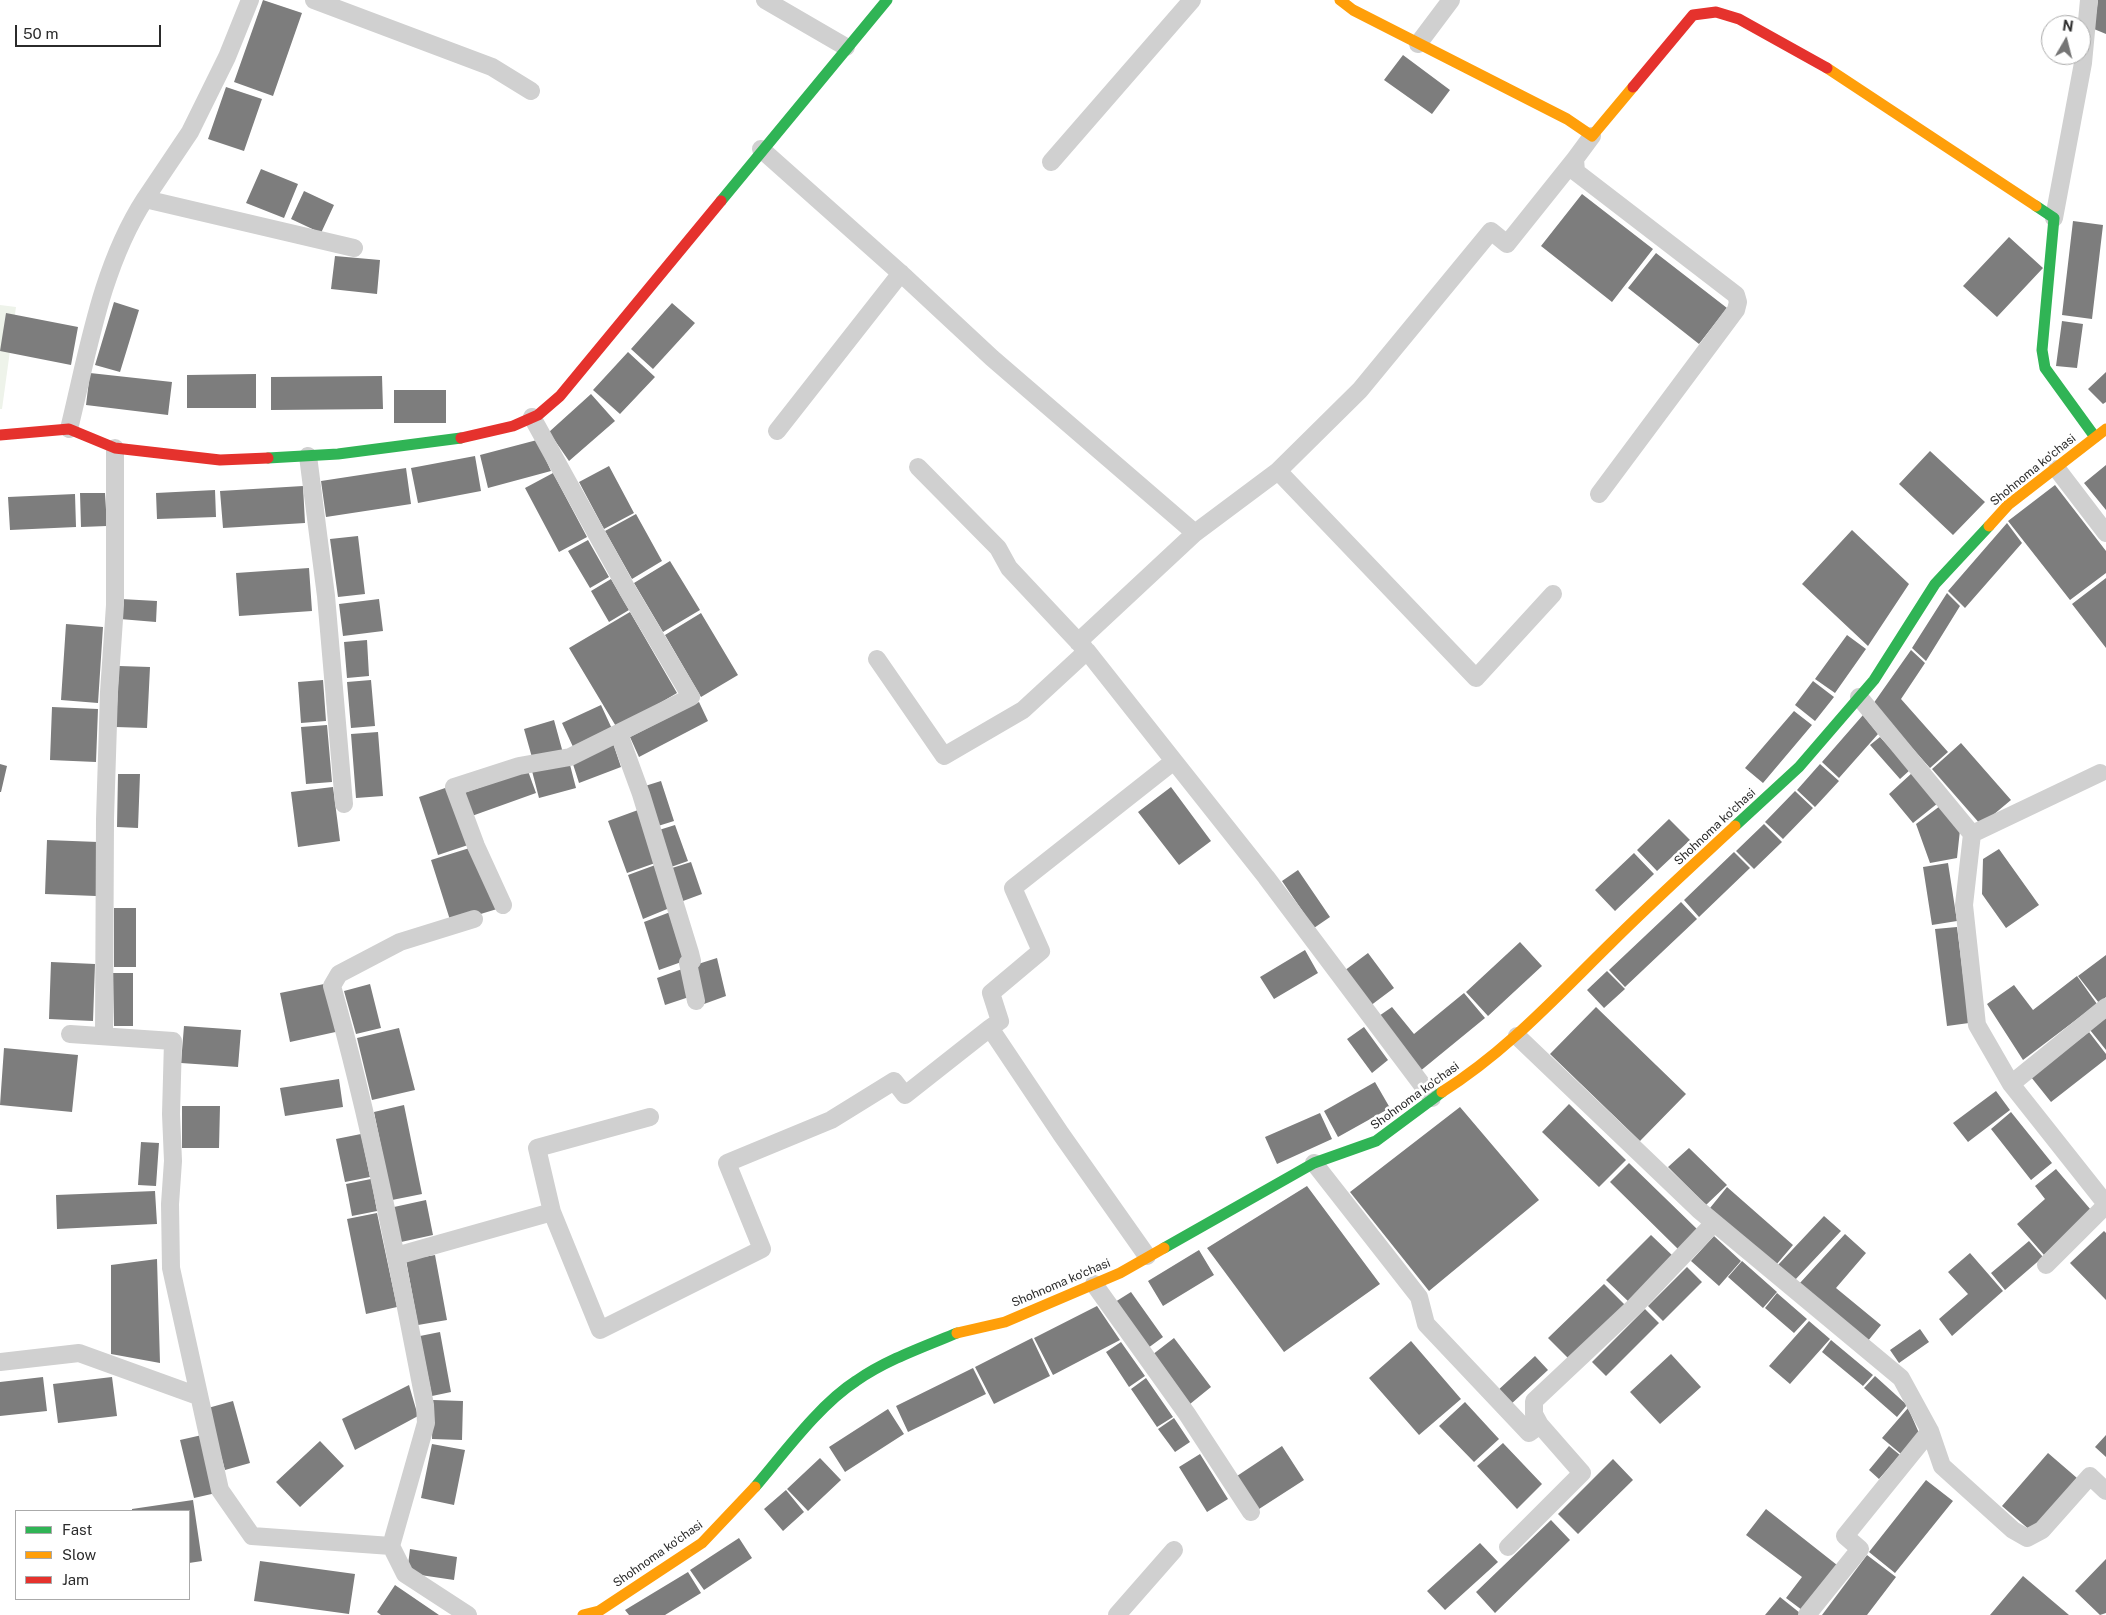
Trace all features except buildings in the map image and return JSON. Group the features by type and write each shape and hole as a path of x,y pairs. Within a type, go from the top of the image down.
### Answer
{"street":[{"path":"69,429 108,277 129,223 190,132 227,57 250,0"},
{"path":"314,0 492,67 531,91"},
{"path":"765,0 846,47"},
{"path":"0,435 69,429 115,448 220,460 308,456 450,440 513,426 532,418 560,396 761,149 887,0"},
{"path":"1051,162 1192,0"},
{"path":"1340,0 1353,10 1567,120 1592,136"},
{"path":"1418,44 1451,0"},
{"path":"2089,0 2084,63 2054,218 2042,350 2045,368 2095,438"},
{"path":"877,659 944,756 1023,710 1194,533 1278,471 1360,390 1491,231 1507,244 1592,136 1693,16 1716,12 1739,19 1818,62 2054,218"},
{"path":"761,149 901,273 992,358 1194,533"},
{"path":"1575,159 1576,172 1736,295 1738,302 1736,310 1599,494"},
{"path":"145,199 354,248"},
{"path":"777,431 901,273"},
{"path":"503,905 476,846 454,787 519,766 570,757 691,697 628,590 532,418"},
{"name":"Shohnoma ko'chasi","path":"594,1614 702,1542 737,1508 812,1420 855,1381 914,1350 960,1332 1005,1322 1120,1273 1314,1163 1376,1141 1432,1098 1461,1080 1517,1036 1625,929 1799,767 1874,680 1935,584 2008,505 2057,469 2106,429"},
{"path":"104,1036 105,819 109,692 115,605 115,448"},
{"path":"308,456 326,596 344,804"},
{"path":"918,467 998,548 1009,568 1083,647 1266,877 1432,1098"},
{"path":"2057,469 2106,533"},
{"path":"1278,471 1476,678 1553,594"},
{"path":"1859,697 1972,834 1964,905 1977,1025 2011,1084 2106,1204 2046,1265"},
{"path":"619,734 641,794 692,961 688,963 696,1001"},
{"path":"650,1117 538,1148 552,1212 600,1330 762,1249 727,1163 831,1120 894,1081 905,1095 1000,1021 991,992 1041,951 1013,888 1174,761"},
{"path":"1972,834 2100,773"},
{"path":"468,1615 405,1574 391,1546 426,1423 425,1406 363,1101 332,986 339,974 400,942 474,919"},
{"path":"2011,1084 2106,1007"},
{"path":"990,1028 1061,1134 1147,1256"},
{"path":"70,1034 173,1041 171,1114 173,1161 170,1204 172,1268 198,1396 220,1490 252,1536 391,1546"},
{"path":"1517,1036 1714,1223 1902,1378 1930,1431 1942,1466 2013,1530 2027,1538 2042,1530 2090,1476 2106,1491"},
{"path":"1314,1163 1419,1298 1426,1324 1529,1433 1540,1425"},
{"path":"396,1256 552,1212"},
{"path":"1508,1547 1582,1473 1540,1425 1534,1414 1534,1401 1642,1299 1714,1223"},
{"path":"1094,1284 1187,1414 1251,1512"},
{"path":"0,1362 79,1353 198,1396"},
{"path":"1807,1615 1860,1549 1845,1536 1930,1431"},
{"path":"1117,1615 1174,1550"}],"shaded area":[{"path":"0,305 16,307 2,409 0,409"}],"traffic: fast":[{"path":"721,201 887,0"},
{"path":"2036,206 2054,218 2042,350 2045,368 2095,437"},
{"path":"268,458 338,454 461,438"},
{"path":"1735,826 1799,767 1874,680 1935,584 1989,526"},
{"path":"1164,1248 1314,1163 1376,1141 1442,1092"},
{"path":"755,1487 829,1402 856,1381 892,1360 957,1333"}],"traffic: slow":[{"path":"1340,0 1353,10 1567,119 1592,136 1633,87"},
{"path":"1827,68 2036,206"},
{"path":"1989,526 2008,505 2106,429"},
{"path":"1442,1092 1488,1059 1530,1022 1735,826"},
{"path":"957,1333 1005,1322 1120,1273 1164,1248"},
{"path":"583,1615 599,1611 702,1543 755,1487"}],"traffic: jam":[{"path":"1633,87 1693,15 1716,12 1739,19 1827,68"},
{"path":"461,438 513,426 538,415 560,396 721,201"},
{"path":"0,435 69,429 115,448 220,460 268,458"}]}
